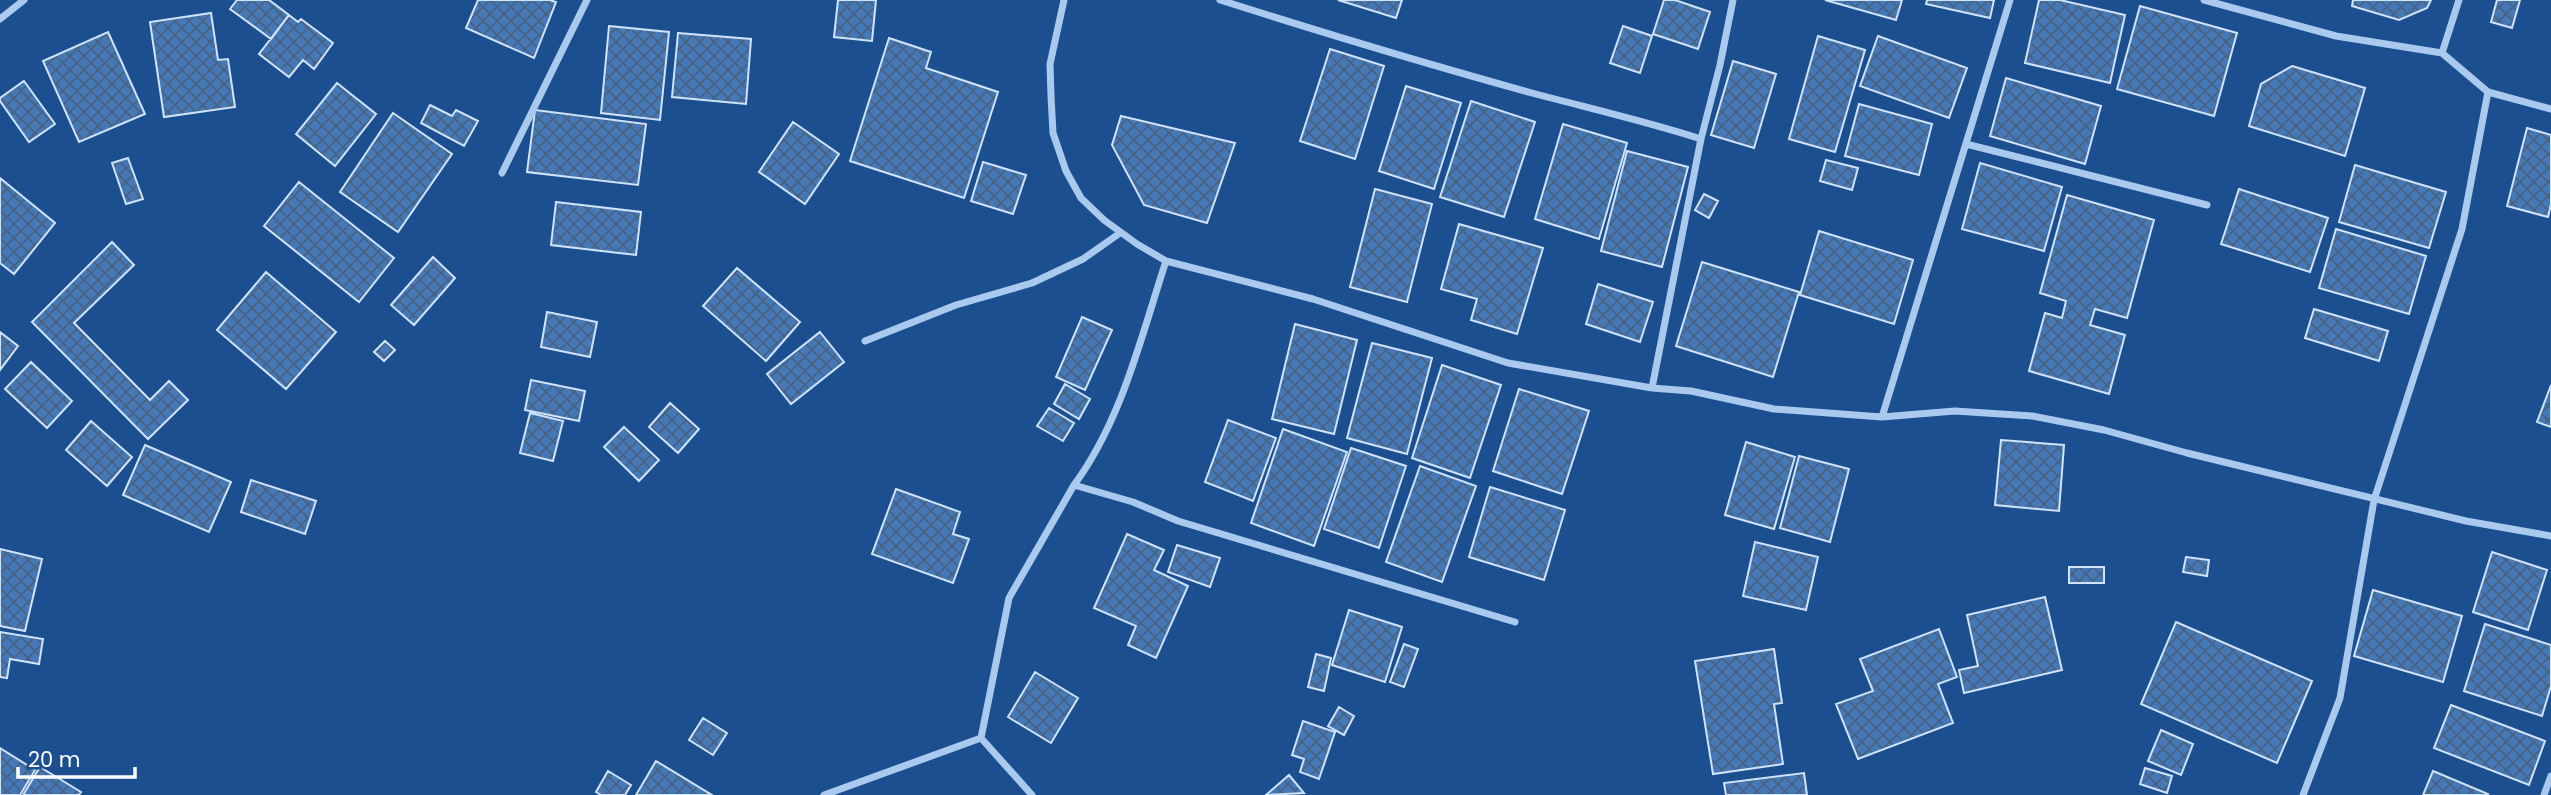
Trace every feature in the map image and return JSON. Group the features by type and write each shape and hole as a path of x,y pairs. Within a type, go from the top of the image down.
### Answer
{"street":[{"path":"0,19 24,0"},
{"path":"502,173 587,0"},
{"path":"1065,0 1050,64 1053,133 1066,171 1081,198 1120,233 1166,261 1218,272 1313,299 1508,363 1652,388 1692,391 1774,409 1882,417 1955,411 2032,416 2104,430 2374,500 2466,521 2551,536"},
{"path":"1220,0 1372,48 1633,118 1701,139"},
{"path":"1652,388 1701,139 1733,0"},
{"path":"1882,417 2010,0"},
{"path":"2204,0 2336,36 2442,52 2487,92 2551,109"},
{"path":"2442,52 2459,0"},
{"path":"2302,795 2340,698 2374,500 2462,229 2487,92"},
{"path":"1966,144 2207,205"},
{"path":"865,341 956,305 1031,283 1083,259 1120,233"},
{"path":"981,738 1009,598 1105,435 1125,387 1166,261"},
{"path":"1074,485 1133,502 1178,521 1515,622"},
{"path":"824,795 981,738"},
{"path":"981,738 1032,795"},
{"path":"2544,795 2551,776"}],"building":[{"path":"237,0 269,0 289,15 271,39 230,9"},
{"path":"478,0 556,2 534,58 466,28"},
{"path":"838,0 876,0 872,41 834,37"},
{"path":"1338,0 1402,0 1396,18"},
{"path":"1664,0 1675,0 1710,12 1698,49 1653,34"},
{"path":"1825,0 1902,0 1896,20"},
{"path":"1927,0 1994,0 1990,18 1926,4"},
{"path":"2039,0 2060,0 2125,15 2110,83 2025,63"},
{"path":"2353,0 2431,0 2427,8 2399,20 2352,6"},
{"path":"2497,0 2520,0 2512,28 2491,22"},
{"path":"2140,6 2237,33 2214,116 2117,89"},
{"path":"211,13 218,60 228,59 235,107 164,117 150,22"},
{"path":"289,15 298,22 301,19 333,43 314,69 303,60 289,77 259,54"},
{"path":"609,26 669,32 660,120 601,113"},
{"path":"1623,26 1652,36 1640,73 1610,63"},
{"path":"108,32 145,114 79,142 43,61"},
{"path":"678,33 751,39 746,104 672,97"},
{"path":"1818,36 1865,50 1835,152 1789,139"},
{"path":"1878,36 1967,68 1949,118 1860,86"},
{"path":"889,38 931,52 926,68 998,92 964,198 850,161"},
{"path":"1330,49 1384,66 1355,159 1300,141"},
{"path":"1733,61 1776,74 1754,148 1711,135"},
{"path":"2292,66 2365,88 2345,156 2249,126 2261,84"},
{"path":"2006,78 2101,106 2085,164 1990,136"},
{"path":"24,81 55,124 29,142 0,101 0,98"},
{"path":"337,83 376,114 335,166 296,134"},
{"path":"1406,86 1461,103 1434,189 1379,171"},
{"path":"1471,101 1535,122 1504,217 1440,197"},
{"path":"1859,104 1932,124 1919,175 1845,156"},
{"path":"430,105 452,116 456,110 478,121 464,146 421,123"},
{"path":"535,110 646,124 638,185 527,172"},
{"path":"393,113 452,154 398,232 340,192"},
{"path":"1121,116 1235,143 1207,223 1144,205 1112,145"},
{"path":"793,122 839,154 805,204 759,172"},
{"path":"1563,124 1627,143 1599,239 1535,219"},
{"path":"2527,128 2551,135 2551,204 2548,217 2507,206"},
{"path":"1627,151 1688,167 1662,267 1601,251"},
{"path":"128,158 143,199 126,204 112,163"},
{"path":"1826,160 1858,168 1852,190 1820,181"},
{"path":"983,162 1026,175 1013,214 971,201"},
{"path":"1980,163 2062,187 2044,251 1962,229"},
{"path":"2355,165 2446,192 2429,248 2339,222"},
{"path":"0,178 55,223 14,274 0,263"},
{"path":"299,182 394,258 359,302 264,226"},
{"path":"1375,189 1432,204 1407,302 1350,287"},
{"path":"2239,189 2328,218 2310,272 2221,244"},
{"path":"1704,194 1718,201 1709,218 1695,210"},
{"path":"2067,195 2154,220 2127,318 2095,309 2090,325 2125,335 2109,394 2029,371 2045,313 2062,318 2066,301 2040,293"},
{"path":"556,202 641,212 636,255 551,245"},
{"path":"1459,224 1543,248 1517,334 1471,320 1477,299 1441,289"},
{"path":"2336,229 2426,256 2409,314 2319,288"},
{"path":"1819,231 1913,260 1894,324 1800,295"},
{"path":"112,242 134,265 74,323 150,400 169,381 188,400 148,439 32,322"},
{"path":"433,257 455,278 414,325 391,305"},
{"path":"1702,262 1799,292 1773,377 1676,346"},
{"path":"737,268 800,322 766,361 703,306"},
{"path":"266,272 336,332 286,389 217,330"},
{"path":"1598,284 1653,302 1640,342 1586,324"},
{"path":"2314,309 2388,331 2379,361 2305,338"},
{"path":"547,312 597,322 590,357 541,347"},
{"path":"1082,317 1112,330 1085,390 1056,377"},
{"path":"1295,324 1357,340 1334,434 1272,419"},
{"path":"0,332 18,346 0,370"},
{"path":"820,332 844,362 791,404 767,374"},
{"path":"385,341 395,350 384,361 374,352"},
{"path":"1372,343 1432,358 1407,454 1347,438"},
{"path":"31,362 72,401 47,428 5,389"},
{"path":"1442,365 1501,385 1470,478 1412,458"},
{"path":"531,380 585,391 579,421 525,410"},
{"path":"1065,384 1090,399 1079,419 1054,404"},
{"path":"2551,385 2551,427 2537,422"},
{"path":"1519,389 1589,411 1562,494 1493,471"},
{"path":"670,403 699,429 678,453 649,427"},
{"path":"1049,408 1074,423 1063,441 1037,426"},
{"path":"530,413 563,421 553,461 520,453"},
{"path":"1228,420 1276,438 1253,501 1205,482"},
{"path":"91,421 132,457 107,486 66,450"},
{"path":"624,427 659,460 639,481 604,447"},
{"path":"1283,429 1347,452 1314,546 1251,523"},
{"path":"2001,440 2064,445 2059,511 1995,505"},
{"path":"1746,442 1795,457 1774,529 1725,515"},
{"path":"145,445 231,482 209,532 123,495"},
{"path":"1351,448 1406,466 1379,548 1324,529"},
{"path":"1799,456 1849,469 1830,542 1780,528"},
{"path":"1420,466 1476,486 1442,582 1386,562"},
{"path":"251,480 316,501 305,534 241,512"},
{"path":"1490,487 1565,510 1544,580 1469,557"},
{"path":"896,489 960,512 953,534 969,539 953,583 872,554"},
{"path":"1127,534 1164,550 1154,570 1188,586 1156,658 1128,645 1136,626 1094,608"},
{"path":"1755,542 1818,557 1806,610 1743,596"},
{"path":"1177,545 1220,558 1210,587 1168,572"},
{"path":"0,549 42,559 25,631 0,626"},
{"path":"2492,552 2547,570 2528,630 2473,612"},
{"path":"2186,557 2209,560 2207,576 2183,572"},
{"path":"2069,567 2104,567 2104,583 2069,583"},
{"path":"2373,590 2462,616 2443,682 2354,656"},
{"path":"2045,597 2062,670 1964,693 1959,670 1978,666 1967,615"},
{"path":"1349,610 1402,627 1385,682 1332,665"},
{"path":"2176,622 2312,681 2277,763 2141,704"},
{"path":"2485,624 2551,645 2551,686 2542,716 2464,691"},
{"path":"1939,629 1957,677 1938,684 1953,723 1858,759 1836,704 1873,691 1860,659"},
{"path":"0,632 43,639 39,664 10,659 7,678 0,677"},
{"path":"1404,644 1418,649 1404,687 1390,682"},
{"path":"1774,649 1782,703 1774,704 1783,764 1713,774 1695,661"},
{"path":"1316,654 1331,658 1324,691 1308,687"},
{"path":"1035,672 1078,698 1051,743 1008,717"},
{"path":"2451,705 2545,741 2529,785 2434,748"},
{"path":"1339,707 1354,716 1344,735 1328,726"},
{"path":"703,718 727,733 713,755 689,740"},
{"path":"1303,721 1335,732 1319,779 1300,772 1304,759 1292,755"},
{"path":"2161,730 2193,744 2181,775 2148,761"},
{"path":"0,748 35,770 20,795 0,795"},
{"path":"656,761 712,795 636,795"},
{"path":"40,767 81,792 79,795 23,795"},
{"path":"2145,768 2172,776 2167,793 2140,784"},
{"path":"608,771 631,785 625,795 601,795 596,792"},
{"path":"2433,771 2488,794 2423,795"},
{"path":"1804,773 1807,795 1726,795 1724,783"},
{"path":"1289,775 1304,793 1266,795"}]}
